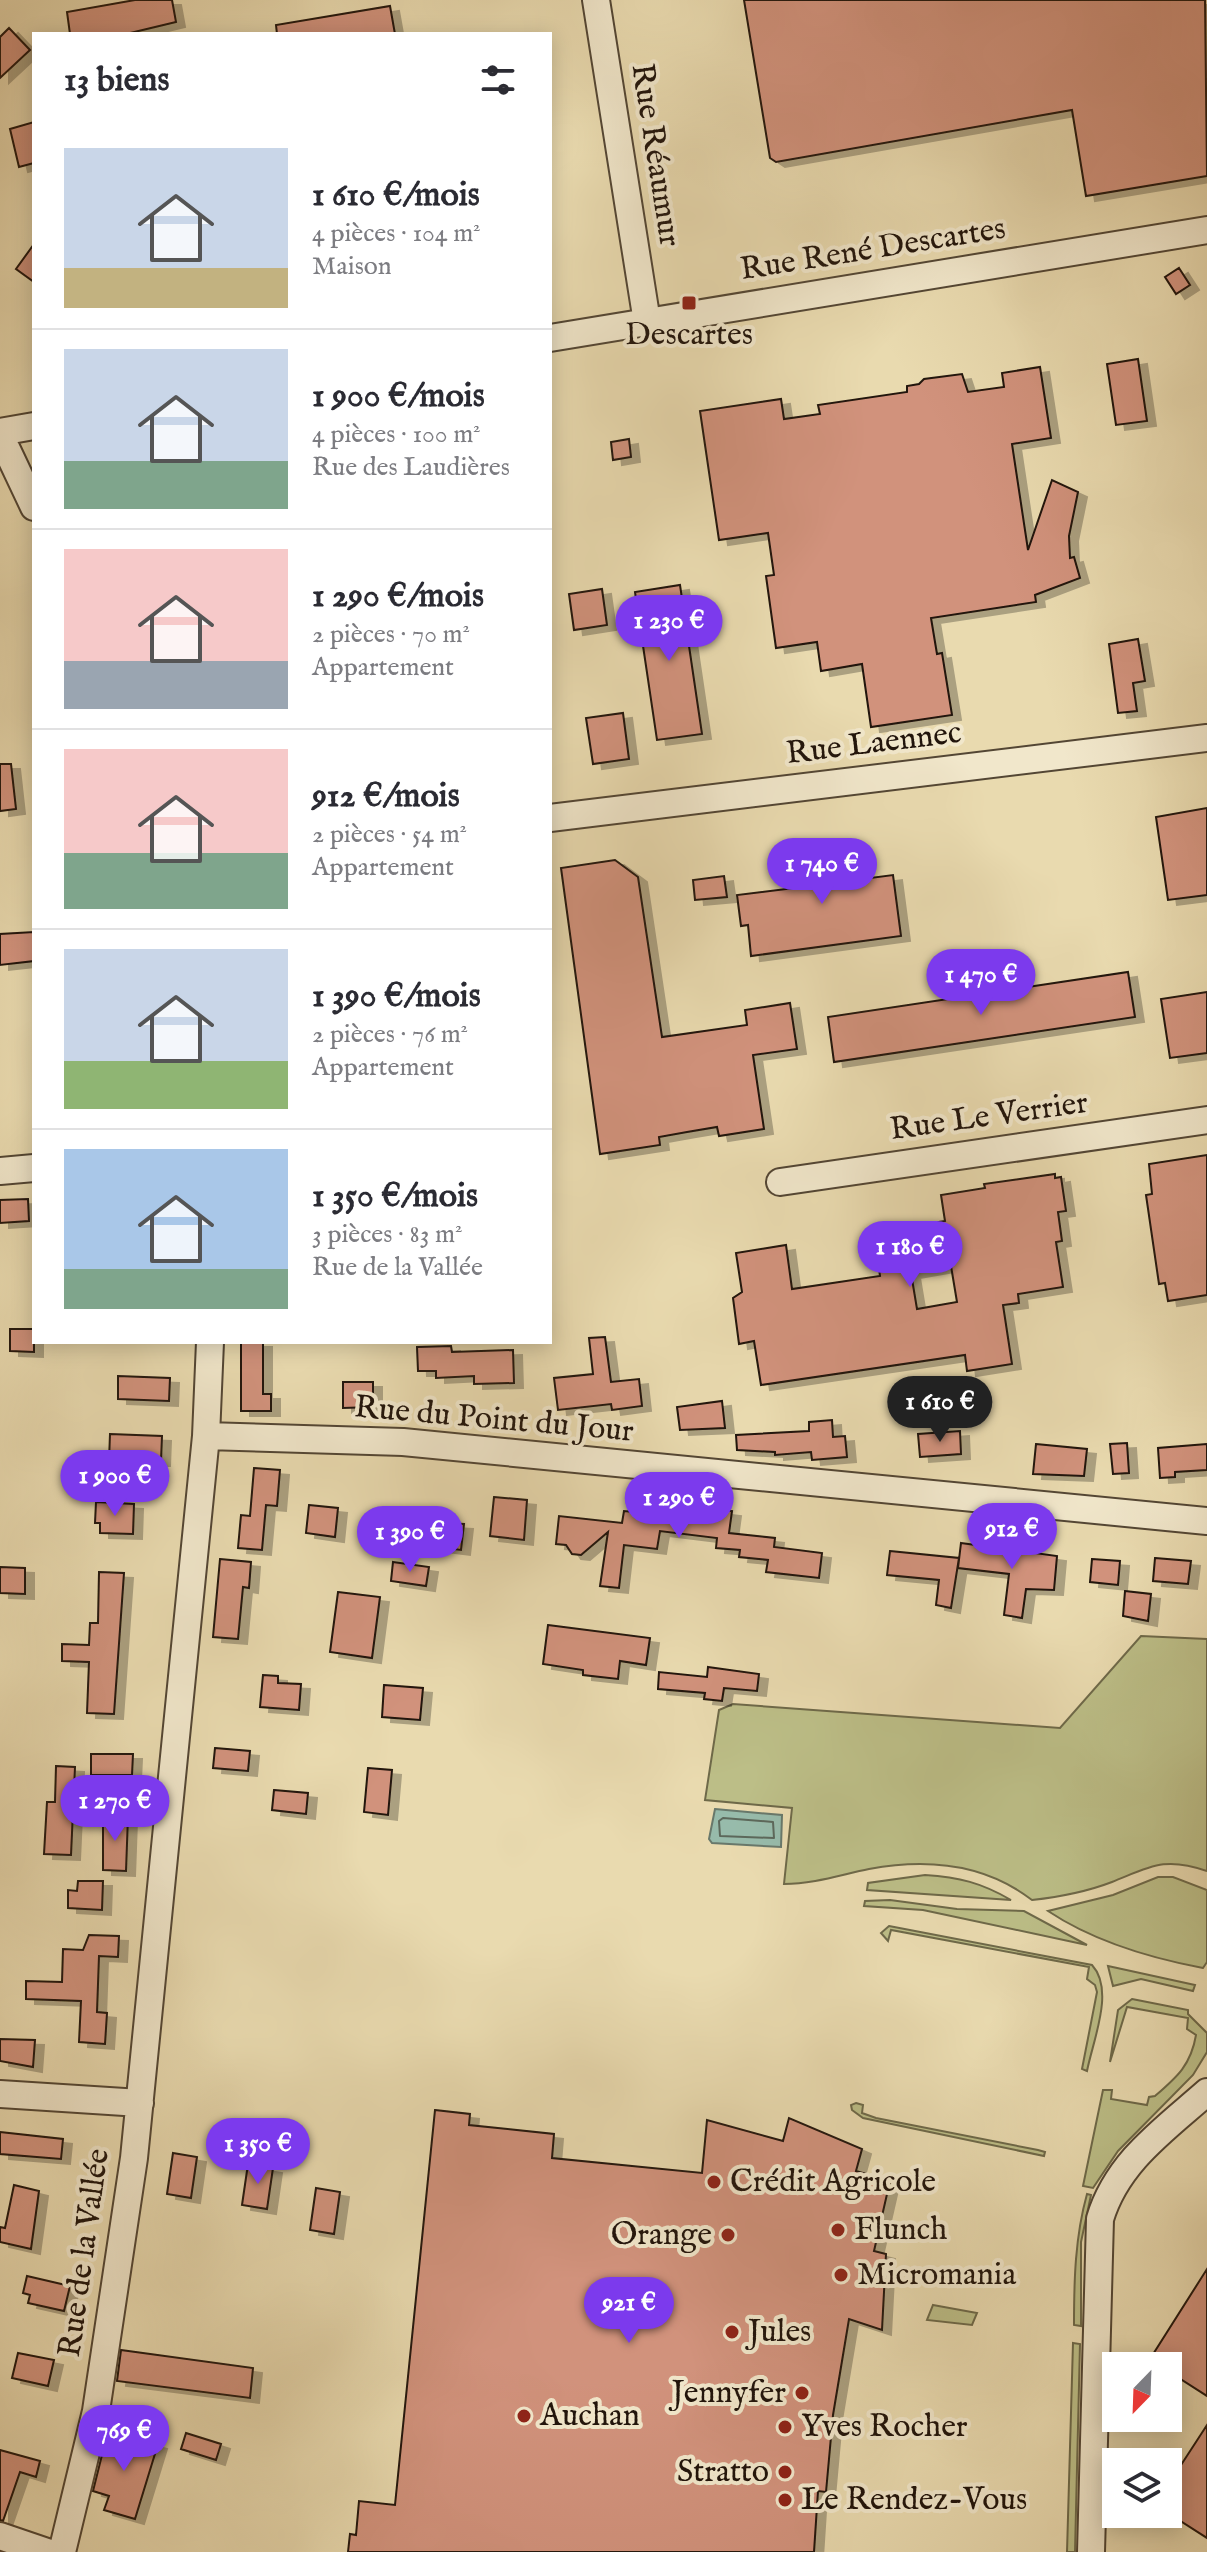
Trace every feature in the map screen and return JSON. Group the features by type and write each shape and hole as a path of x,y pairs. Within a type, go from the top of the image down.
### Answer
{"street":[{"name":"Rue Réaumur","path":"596,0 647,322"},
{"name":"Rue René Descartes","path":"552,338 1207,230"},
{"path":"32,426 0,434 32,503"},
{"name":"Rue Laennec","path":"552,818 1207,738"},
{"name":"Rue Le Verrier","path":"780,1182 1207,1120"},
{"path":"0,1171 32,1168"},
{"name":"Rue de la Vallée","path":"62,2552 96,2411 140,2103 206,1436 210,1344"},
{"name":"Rue du Point du Jour","path":"206,1436 403,1442 1207,1521"},
{"path":"1091,2552 1100,2219 1120,2172 1207,2092"},
{"path":"0,2094 140,2103"},
{"path":"0,2536 47,2552"}],"green space":[{"path":"1141,1636 1207,1639 1207,1871 1179,1864 1158,1865 1092,1889 1032,1900 995,1878 955,1866 934,1864 891,1866 784,1884 792,1808 705,1800 719,1710 733,1704 1060,1728"},
{"path":"925,1875 970,1882 1011,1900 867,1890 868,1883"},
{"path":"1158,1877 1173,1877 1207,1890 1207,1962 1203,1968 1122,1947 1065,1922 1048,1911 1113,1895"},
{"path":"890,1900 957,1909 1024,1911 1087,1945 923,1910 864,1906 865,1901"},
{"path":"889,1926 1092,1965 1099,1975 1102,2001 1087,2071 1082,2069 1097,1992 1095,1985 1087,1979 1089,1967 891,1930 888,1941 881,1933"},
{"path":"1108,1966 1195,1985 1193,1991 1141,1979 1113,1986"},
{"path":"1132,1999 1188,2010 1188,2014 1207,2033 1207,2052 1193,2075 1118,2151 1093,2188 1083,2186 1103,2090 1112,2090 1111,2099 1147,2105 1149,2097 1155,2096 1182,2070 1194,2045 1196,2035 1187,2029 1188,2018 1127,2007 1110,2062 1118,2010"},
{"path":"851,2105 863,2105 862,2113 876,2118 1038,2150 1045,2152 1044,2156 863,2118 852,2110"},
{"path":"1087,2194 1091,2195 1081,2242 1081,2326 1074,2325 1075,2276"},
{"path":"933,2305 977,2313 972,2325 927,2320"},
{"path":"1073,2343 1080,2344 1075,2552 1067,2552"}],"water":[{"path":"715,1809 782,1815 781,1847 712,1843 709,1839"}],"building":[{"path":"135,0 172,0 176,22 134,32 70,32 67,12"},
{"path":"744,0 1205,0 1207,176 1086,196 1072,110 776,162 770,158"},
{"path":"390,6 395,32 277,32 276,25"},
{"path":"9,28 30,50 0,78 0,37"},
{"path":"32,123 32,164 19,167 10,129"},
{"path":"32,247 32,281 16,269"},
{"path":"1179,268 1190,285 1176,294 1165,277"},
{"path":"1138,359 1147,421 1116,425 1107,364"},
{"path":"1040,367 1051,438 1012,444 1028,550 1052,480 1078,492 1069,536 1070,558 1074,557 1080,578 1035,595 1036,602 931,618 937,654 942,653 952,715 871,727 862,664 821,671 817,642 776,648 766,576 774,575 768,533 719,540 700,411 781,399 784,419 820,414 818,405 907,392 907,386 919,384 924,379 962,374 968,392 1004,387 1002,373"},
{"path":"629,439 631,457 613,460 611,442"},
{"path":"680,585 702,734 657,740 635,592"},
{"path":"602,589 607,625 574,630 569,594"},
{"path":"1138,639 1145,681 1133,683 1137,711 1118,713 1109,644"},
{"path":"623,713 629,759 593,764 586,718"},
{"path":"0,764 11,764 16,809 0,811"},
{"path":"1207,808 1207,895 1168,900 1156,817"},
{"path":"858,841 863,879 893,875 901,936 751,956 748,925 741,926 737,895 803,887 799,851"},
{"path":"615,860 638,877 662,1037 747,1025 745,1010 790,1003 797,1049 753,1055 764,1129 719,1136 717,1127 659,1137 660,1145 600,1154 561,868"},
{"path":"724,876 727,897 695,900 693,880"},
{"path":"32,932 32,961 0,965 0,934"},
{"path":"1128,972 1135,1017 834,1062 828,1017"},
{"path":"1207,992 1207,1053 1170,1058 1161,999"},
{"path":"1207,1155 1207,1295 1168,1301 1165,1283 1159,1284 1146,1195 1152,1194 1149,1164"},
{"path":"1055,1174 1055,1178 1061,1177 1066,1211 1058,1212 1062,1241 1056,1242 1063,1287 1018,1294 1019,1303 1003,1305 1012,1364 967,1371 965,1355 761,1385 754,1341 739,1344 733,1298 742,1292 736,1253 786,1245 792,1289 880,1276 874,1232 945,1221 941,1195 985,1188 984,1184","holes":["951,1266 957,1302 917,1309 911,1273"]},
{"path":"28,1199 29,1221 0,1223 0,1200"},
{"path":"10,1329 32,1329 34,1352 10,1351"},
{"path":"605,1337 611,1382 639,1379 642,1406 612,1410 611,1404 558,1410 554,1378 593,1374 589,1338"},
{"path":"241,1344 263,1344 263,1394 271,1394 271,1411 241,1411"},
{"path":"451,1346 452,1352 513,1350 514,1383 474,1384 474,1376 436,1378 436,1371 418,1371 417,1347"},
{"path":"118,1376 170,1378 169,1401 118,1399"},
{"path":"343,1382 373,1382 373,1407 343,1408"},
{"path":"722,1401 725,1428 680,1430 677,1407"},
{"path":"832,1420 833,1437 845,1436 847,1457 812,1460 811,1452 775,1455 775,1452 737,1450 736,1435 809,1431 809,1422"},
{"path":"960,1431 961,1454 920,1457 918,1434"},
{"path":"110,1434 162,1436 161,1461 109,1461"},
{"path":"1127,1443 1129,1473 1113,1474 1110,1444"},
{"path":"1036,1444 1087,1449 1084,1476 1033,1474"},
{"path":"1207,1444 1207,1470 1175,1472 1175,1477 1160,1478 1158,1448"},
{"path":"254,1468 280,1470 277,1506 266,1505 262,1550 238,1548 241,1515 250,1516"},
{"path":"494,1497 527,1500 524,1540 490,1536"},
{"path":"96,1502 134,1504 133,1534 100,1533 100,1523 95,1523"},
{"path":"309,1505 338,1508 335,1537 306,1533"},
{"path":"690,1506 732,1511 729,1533 775,1538 774,1547 822,1553 819,1578 766,1572 768,1560 739,1557 740,1550 716,1548 717,1538 660,1531 657,1549 624,1545 619,1588 600,1586 608,1532 581,1555 572,1554 566,1545 556,1544 559,1516 622,1523 624,1511 645,1513 646,1508 690,1513"},
{"path":"423,1522 464,1524 461,1550 421,1545"},
{"path":"961,1543 1057,1556 1054,1590 1026,1589 1022,1618 1004,1615 1009,1574 958,1568"},
{"path":"890,1551 959,1558 951,1608 936,1605 939,1580 887,1575"},
{"path":"1155,1558 1191,1561 1188,1584 1153,1581"},
{"path":"220,1559 251,1562 249,1588 243,1587 238,1639 213,1637"},
{"path":"1092,1559 1120,1561 1118,1585 1090,1582"},
{"path":"393,1562 429,1567 426,1586 391,1581"},
{"path":"0,1567 25,1568 25,1594 0,1593"},
{"path":"99,1572 124,1573 114,1714 87,1713 89,1662 62,1661 62,1644 89,1645 90,1623 98,1623"},
{"path":"1125,1591 1151,1594 1148,1621 1123,1616"},
{"path":"338,1592 380,1597 372,1658 330,1652"},
{"path":"548,1625 650,1638 646,1665 620,1661 618,1679 583,1675 583,1670 543,1664"},
{"path":"708,1667 759,1674 757,1691 724,1688 722,1701 704,1699 705,1693 658,1689 659,1672 707,1677"},
{"path":"263,1675 278,1676 278,1683 301,1684 299,1710 260,1707"},
{"path":"384,1685 423,1688 420,1720 382,1717"},
{"path":"215,1748 250,1751 248,1771 213,1768"},
{"path":"91,1754 133,1754 132,1775 91,1775"},
{"path":"56,1766 75,1767 71,1855 44,1854 47,1802 55,1802"},
{"path":"368,1768 392,1770 388,1815 364,1812"},
{"path":"274,1790 308,1793 306,1814 272,1810"},
{"path":"103,1815 128,1816 126,1871 103,1870"},
{"path":"78,1881 103,1881 102,1910 68,1908 68,1890 77,1891"},
{"path":"89,1935 119,1936 118,1957 99,1956 97,2012 107,2013 105,2044 79,2042 81,2001 26,1999 26,1981 62,1982 63,1949 83,1950"},
{"path":"0,2039 35,2040 33,2067 0,2061"},
{"path":"435,2110 470,2114 469,2125 554,2134 552,2158 702,2173 707,2120 783,2141 789,2118 862,2149 856,2171 890,2181 874,2251 886,2254 882,2330 849,2319 833,2415 826,2492 818,2491 814,2552 348,2552 350,2534 356,2535 359,2501 395,2505"},
{"path":"0,2132 63,2139 61,2159 0,2154"},
{"path":"173,2153 197,2157 191,2198 167,2194"},
{"path":"248,2164 273,2168 267,2209 242,2205"},
{"path":"14,2185 39,2191 31,2249 0,2242 0,2227 5,2228"},
{"path":"316,2188 340,2192 334,2234 310,2230"},
{"path":"1207,2269 1207,2396 1182,2380 1182,2352 1154,2352"},
{"path":"27,2276 70,2286 64,2311 28,2303 30,2295 23,2293"},
{"path":"121,2350 253,2368 250,2398 117,2381"},
{"path":"18,2353 54,2360 48,2386 12,2378"},
{"path":"1207,2425 1207,2538 1182,2522 1182,2463"},
{"path":"108,2431 158,2444 135,2519 104,2510 109,2496 93,2491"},
{"path":"186,2433 221,2444 216,2460 181,2449"},
{"path":"0,2450 40,2461 36,2477 20,2472 3,2521 0,2520"}],"place":[{"name":"Descartes","path":"689,303"},
{"name":"Crédit Agricole","path":"714,2182"},
{"name":"Flunch","path":"838,2230"},
{"name":"Orange","path":"728,2235"},
{"name":"Micromania","path":"841,2275"},
{"name":"Jules","path":"732,2332"},
{"name":"Jennyfer","path":"802,2393"},
{"name":"Auchan","path":"524,2416"},
{"name":"Yves Rocher","path":"785,2427"},
{"name":"Stratto","path":"785,2472"},
{"name":"Le Rendez-Vous","path":"785,2500"}]}
